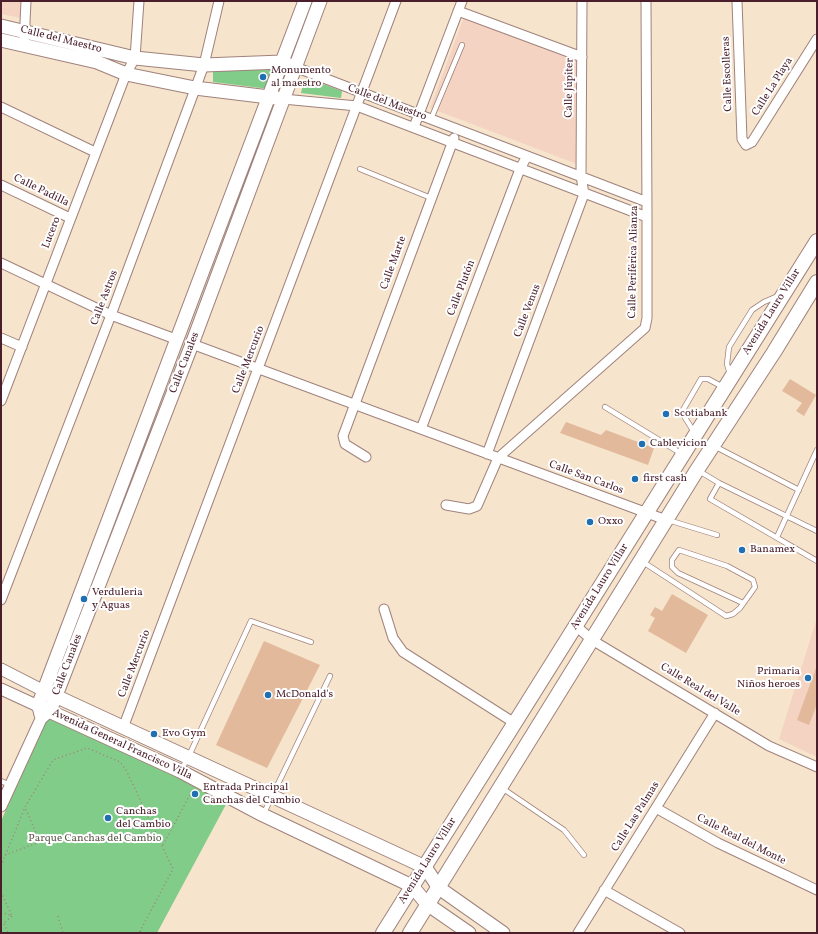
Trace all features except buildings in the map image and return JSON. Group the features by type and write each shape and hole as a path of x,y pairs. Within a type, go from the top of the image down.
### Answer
{"main road":[{"path":"276,98 282,62 305,1"},
{"name":"Calle Canales","path":"43,712 42,690 178,340 276,98 295,67 320,1"},
{"name":"Calle del Maestro","path":"1,26 24,30 135,58 204,65 282,62 295,67"},
{"name":"Calle del Maestro","path":"1,40 24,44 97,62 126,74 195,88 276,98"},
{"name":"Calle Canales","path":"43,712 56,697 192,344 276,98"},
{"name":"Avenida Lauro Villar","path":"383,933 513,722 576,626 817,241"},
{"name":"Avenida Lauro Villar","path":"410,933 697,470 774,352 817,282"},
{"path":"755,339 774,352"},
{"name":"Avenida General Francisco Villa","path":"42,690 425,867"},
{"name":"Avenida General Francisco Villa","path":"43,712 180,771 263,815 412,886 427,904 466,932"},
{"path":"425,867 439,888 504,933"}],"street":[{"path":"24,44 26,1"},
{"path":"135,58 139,1"},
{"name":"Calle Astros","path":"1,600 112,315 204,65 219,1"},
{"name":"Calle Mercurio","path":"124,728 396,1"},
{"path":"414,127 462,1"},
{"name":"Calle Júpiter","path":"581,176 582,1"},
{"name":"Calle Periférica Alianza","path":"498,458 645,328 647,318 646,1"},
{"name":"Calle Escolleras","path":"737,1 742,139 746,145"},
{"path":"458,11 582,57"},
{"name":"Calle La Playa","path":"746,145 752,142 817,39"},
{"name":"Lucero","path":"1,401 95,152 126,74 135,58"},
{"name":"Calle del Maestro","path":"295,67 647,202"},
{"name":"Calle del Maestro","path":"276,98 357,106 647,217"},
{"path":"1,107 95,152"},
{"name":"Calle Marte","path":"355,405 431,198 458,130"},
{"name":"Calle Plutón","path":"421,429 520,169 527,156"},
{"name":"Calle Venus","path":"487,454 584,194 581,176"},
{"name":"Calle Padilla","path":"1,185 70,218"},
{"path":"1,263 44,285 112,315 192,344"},
{"path":"1,338 22,347"},
{"name":"Calle San Carlos","path":"192,344 666,520"},
{"path":"355,405 343,436 345,444 366,457"},
{"path":"446,505 470,509 477,506 498,458"},
{"path":"384,609 392,638 403,652 513,722"},
{"name":"Calle Real del Valle","path":"576,626 592,640 769,746 817,767"},
{"name":"Avenida General Francisco Villa","path":"1,669 42,690"},
{"name":"Avenida General Francisco Villa","path":"1,689 43,712"},
{"name":"Calle Canales","path":"1,806 6,783 43,712"},
{"name":"Calle Las Palmas","path":"578,933 715,713"},
{"name":"Calle Real del Monte","path":"656,808 718,843 817,890"},
{"path":"604,890 680,933"}],"lane":[{"path":"431,119 462,45"},
{"path":"360,169 431,198"},
{"path":"696,435 684,416 683,410 701,379 728,382 727,364 729,347 752,310 764,302 783,294"},
{"path":"605,407 684,455"},
{"path":"713,445 799,490"},
{"path":"778,537 817,450"},
{"path":"697,470 718,483 817,531"},
{"path":"718,483 710,499 778,537 817,561"},
{"path":"666,520 717,535"},
{"path":"641,561 726,616 733,614 743,603 755,587 753,580 727,566 680,550 672,560 672,567 678,573 743,603"},
{"path":"180,771 188,758 251,621 310,642"},
{"path":"263,815 330,676"},
{"path":"500,787 564,830 584,855"}],"path":[{"path":"1,866 25,807 50,762 87,748 120,762 124,766 163,845 173,869 139,932 144,933"},
{"path":"163,845 198,780"},
{"path":"5,855 40,842 25,807"},
{"path":"1,892 12,916"},
{"path":"1,912 12,916"},
{"path":"1,924 12,916"},
{"path":"58,916 63,933"},
{"path":"4,922 8,933"}],"shaded area":[{"path":"1,1 22,1 21,18 1,14"},
{"path":"464,17 579,62 577,164 430,108"},
{"name":"Primaria Niños heroes","path":"817,618 817,757 779,739"}],"green space":[{"path":"275,66 269,89 213,82 213,69"},
{"path":"307,78 342,91 341,98 301,93 304,80"},
{"name":"Canchas del Cambio","path":"48,716 230,797 157,933 1,933 1,821"}],"place":[{"name":"Monumento al maestro","path":"263,77"},
{"name":"Scotiabank","path":"666,414"},
{"name":"Cablevicion","path":"642,444"},
{"name":"first cash","path":"635,479"},
{"name":"Oxxo","path":"590,522"},
{"name":"Banamex","path":"742,550"},
{"name":"Verduleria y Aguas","path":"84,599"},
{"name":"Primaria Niños heroes","path":"808,678"},
{"name":"McDonald's","path":"268,695"},
{"name":"Evo Gym","path":"154,734"},
{"name":"Entrada Principal Canchas del Cambio","path":"195,794"},
{"name":"Canchas del Cambio","path":"108,818"}],"park label":[{"name":"Parque Canchas del Cambio","path":"95,839"}]}
